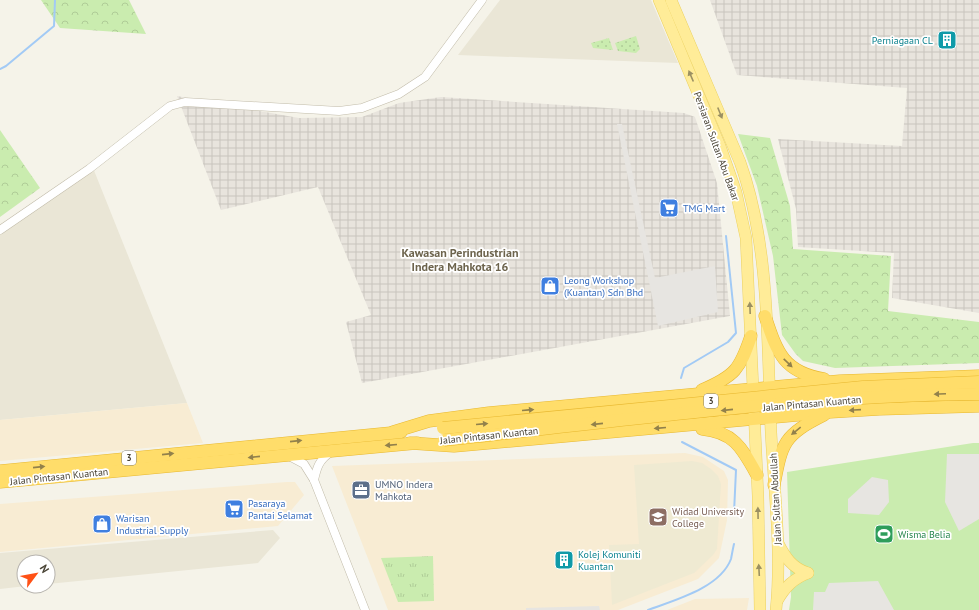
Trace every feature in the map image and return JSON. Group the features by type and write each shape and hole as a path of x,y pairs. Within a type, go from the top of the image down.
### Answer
{"highway":[{"path":"765,316 777,349 784,360 792,368 810,376 840,381"},
{"path":"690,395 724,381 733,374 745,354 751,336"},
{"path":"393,432 429,421 690,395 840,381 979,376"},
{"name":"Jalan Pintasan Kuantan","path":"0,471 863,387 979,382"},
{"path":"798,385 791,393 789,403 794,413 798,415"},
{"path":"726,392 736,393 743,402 744,410 742,414 733,421"},
{"name":"Jalan Pintasan Kuantan","path":"0,482 282,454 444,440 857,398 979,394"},
{"path":"410,443 454,446 678,427 830,412 979,406"},
{"path":"774,485 779,458 785,442 800,427 830,412"},
{"path":"678,427 714,430 729,437 742,450 756,475"}],"main road":[{"name":"Persiaran Sultan Abu Bakar","path":"659,0 709,120 736,192 746,238 754,420"},
{"name":"Persiaran Sultan Abu Bakar","path":"671,0 702,69 746,180 759,237 769,388"},
{"name":"Jalan Sultan Abdullah","path":"769,388 777,542 776,606"},
{"name":"Jalan Sultan Abdullah","path":"754,420 760,610"},
{"path":"776,606 785,587 795,578 808,572 795,567 784,556 777,542"},
{"path":"760,589 777,578"}],"street":[{"path":"0,230 89,169 170,106 177,103 185,102 351,110 399,94 425,77 482,0"},
{"path":"314,480 318,464 323,457 335,449"},
{"path":"282,454 293,457 304,464 314,480 365,610"}],"shaded area":[{"path":"500,0 651,0 678,63 458,55"},
{"path":"710,0 979,0 979,313 892,298 894,253 798,247 796,209 778,139 902,146 907,88 737,75"},
{"path":"177,96 299,118 362,117 399,103 441,97 684,113 695,117 717,183 730,316 362,383 346,322 371,315 318,187 221,210"},
{"path":"617,124 622,124 655,278 715,266 718,312 658,326"},
{"path":"93,168 187,403 0,420 0,225"},
{"path":"187,403 203,443 0,461 0,420"},
{"path":"685,453 703,457 724,471 728,480 727,520 719,558 698,579 618,610 388,610 332,466"},
{"path":"947,454 979,454 979,519 959,531 945,502"},
{"path":"692,461 702,463 711,469 718,476 721,484 717,549 713,555 694,573 612,605 609,545 639,544 634,465"},
{"path":"872,477 888,480 889,502 879,515 848,513 848,499"},
{"path":"295,482 304,495 278,526 0,552 0,504"},
{"path":"273,530 280,538 258,563 56,583 56,554 16,554 16,587 0,589 0,553"},
{"path":"878,581 894,610 813,610 814,592 825,592 829,583"},
{"path":"749,598 747,610 667,610 695,599"},
{"path":"599,606 600,610 526,610 526,608"}],"green space":[{"path":"41,0 129,0 146,34 60,28"},
{"path":"636,36 640,49 636,53 618,51 615,43"},
{"path":"609,38 613,50 593,48 591,43"},
{"path":"0,130 40,188 0,217"},
{"path":"738,134 770,138 790,206 793,249 891,256 888,311 979,322 979,363 835,368 803,361 782,335 773,256 757,186"},
{"name":"Wisma Belia","path":"979,443 979,610 789,610 791,597 787,472"},
{"path":"433,556 434,601 398,602 381,558"}],"waterway":[{"path":"0,69 6,66 54,26 55,0"},
{"path":"681,378 684,368 728,342 736,333 726,236"},
{"path":"682,442 736,470 734,513"},
{"path":"648,610 696,592 717,578 731,559 734,544"}],"place":[{"name":"Perniagaan CL","path":"947,40"},
{"name":"TMG Mart","path":"669,208"},
{"name":"Leong Workshop (Kuantan) Sdn Bhd","path":"550,286"},
{"name":"UMNO Indera Mahkota","path":"361,490"},
{"name":"Pasaraya Pantai Selamat","path":"234,509"},
{"name":"Widad University College","path":"658,517"},
{"name":"Warisan Industrial Supply","path":"102,524"},
{"name":"Wisma Belia","path":"884,534"},
{"name":"Kolej Komuniti Kuantan","path":"564,560"}],"district":[{"name":"Kawasan Perindustrian Indera Mahkota 16","path":"460,260"}]}
